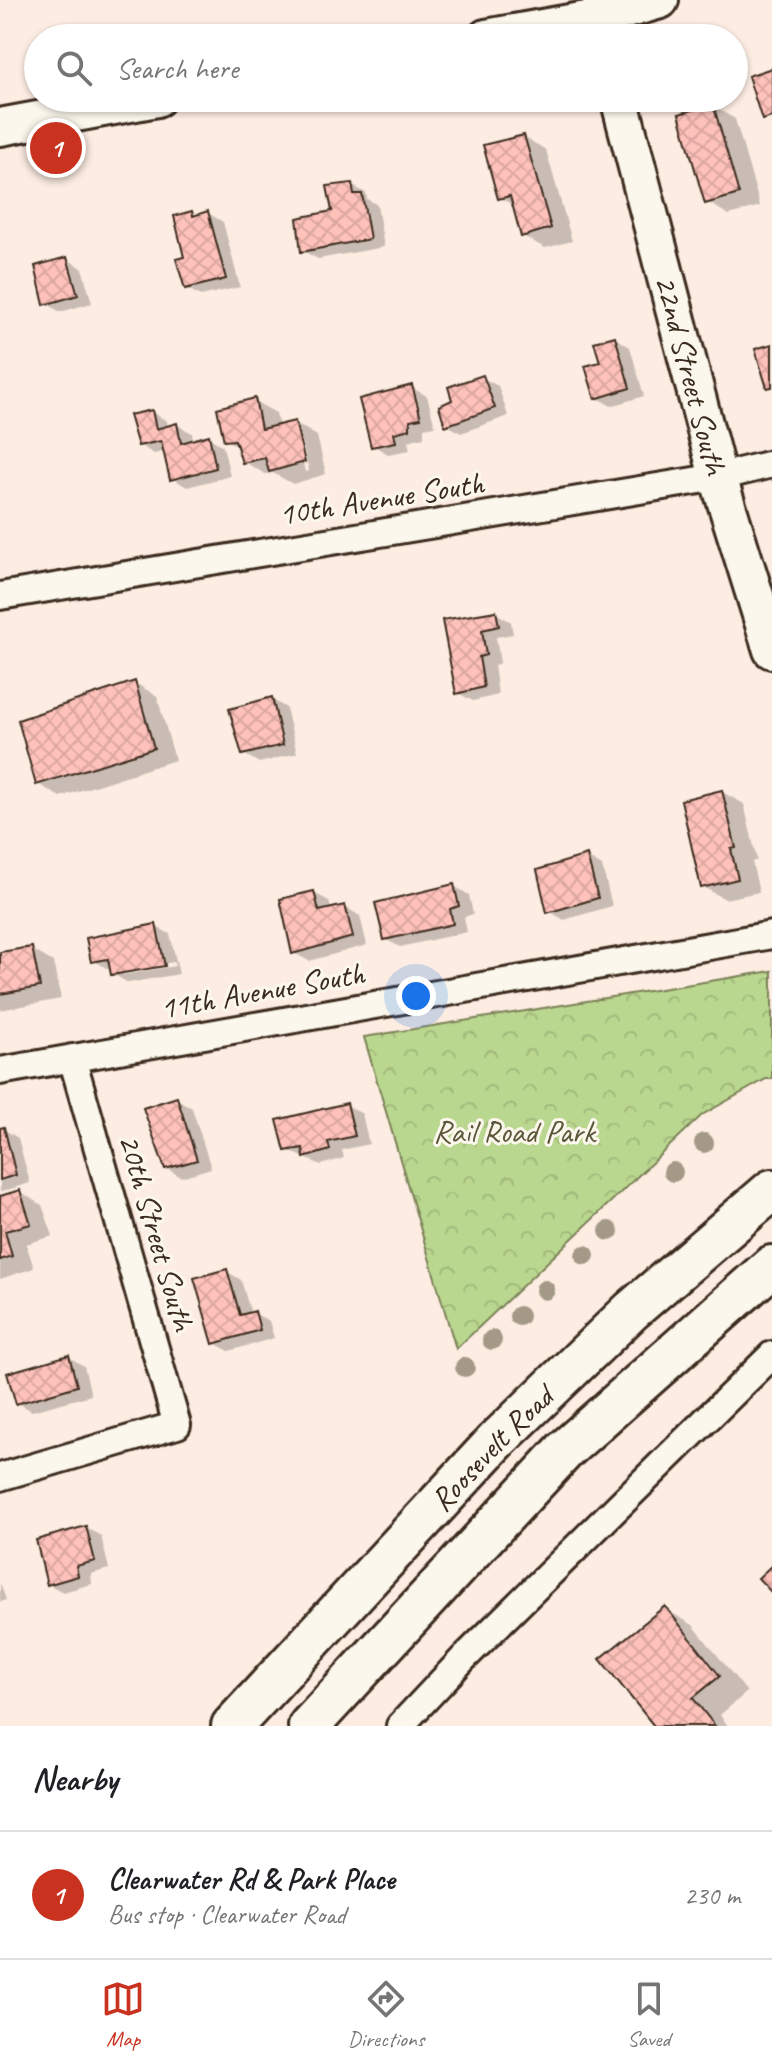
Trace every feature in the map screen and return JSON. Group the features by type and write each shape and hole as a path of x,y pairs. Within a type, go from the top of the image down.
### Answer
{"main road":[{"name":"Roosevelt Road","path":"232,1726 496,1441 631,1311 772,1190"},
{"name":"Roosevelt Road","path":"309,1726 566,1449 772,1266"}],"street":[{"path":"569,24 598,19 660,0"},
{"path":"0,127 81,112"},
{"name":"22nd Street South","path":"623,112 718,477 772,650"},
{"name":"10th Avenue South","path":"0,596 718,477 772,464"},
{"name":"11th Avenue South","path":"0,1071 772,935"},
{"name":"20th Street South","path":"0,1477 177,1425 72,1058"},
{"path":"400,1726 463,1659 772,1355"}],"green space":[{"name":"Rail Road Park","path":"772,971 772,1079 766,1079 702,1115 456,1349 364,1037"}],"building":[{"path":"772,68 772,117 762,120 748,76"},
{"path":"715,112 739,194 705,204 679,114"},
{"path":"524,135 551,228 521,237 510,196 498,199 483,145"},
{"path":"352,183 354,194 362,194 370,239 301,252 297,218 332,211 327,186"},
{"path":"192,211 193,216 208,211 226,279 185,289 176,259 184,257 174,216"},
{"path":"67,257 78,295 44,305 35,266"},
{"path":"615,336 630,388 595,399 585,366 600,362 594,342"},
{"path":"772,344 772,387 767,388 755,349"},
{"path":"483,375 495,408 445,426 439,406 452,400 448,387"},
{"path":"412,385 421,418 410,420 410,429 394,433 396,442 371,447 359,399"},
{"path":"255,398 261,429 295,421 305,462 269,472 265,458 242,463 235,440 224,441 217,408"},
{"path":"152,410 156,429 177,423 181,443 209,435 216,468 170,480 161,441 138,446 129,415"},
{"path":"496,611 499,626 482,630 486,655 479,657 484,687 456,694 442,620"},
{"path":"135,681 154,748 36,785 18,720"},
{"path":"272,697 283,745 242,755 229,709"},
{"path":"722,790 736,848 731,849 738,879 701,888 681,800"},
{"path":"587,855 598,898 547,913 537,870"},
{"path":"454,884 459,906 450,909 453,924 384,940 375,903"},
{"path":"314,891 319,911 345,905 353,937 292,954 280,899"},
{"path":"156,924 165,966 111,975 108,959 91,962 86,938"},
{"path":"32,947 40,987 0,994 0,952"},
{"path":"177,1097 197,1160 165,1169 143,1108"},
{"path":"347,1103 355,1136 328,1142 330,1150 304,1158 303,1148 285,1151 277,1120"},
{"path":"4,1127 16,1175 0,1180 0,1128"},
{"path":"20,1190 31,1224 5,1231 12,1256 0,1260 0,1196"},
{"path":"227,1269 240,1315 255,1311 260,1330 213,1344 194,1278"},
{"path":"69,1355 77,1386 16,1404 7,1373"},
{"path":"86,1526 95,1561 76,1566 78,1576 47,1585 36,1540"},
{"path":"772,1565 772,1593 758,1578"},
{"path":"665,1606 720,1676 693,1698 715,1726 654,1726 600,1659"}],"place":[{"name":"Clearwater Rd & Park Place","path":"56,148"}]}
